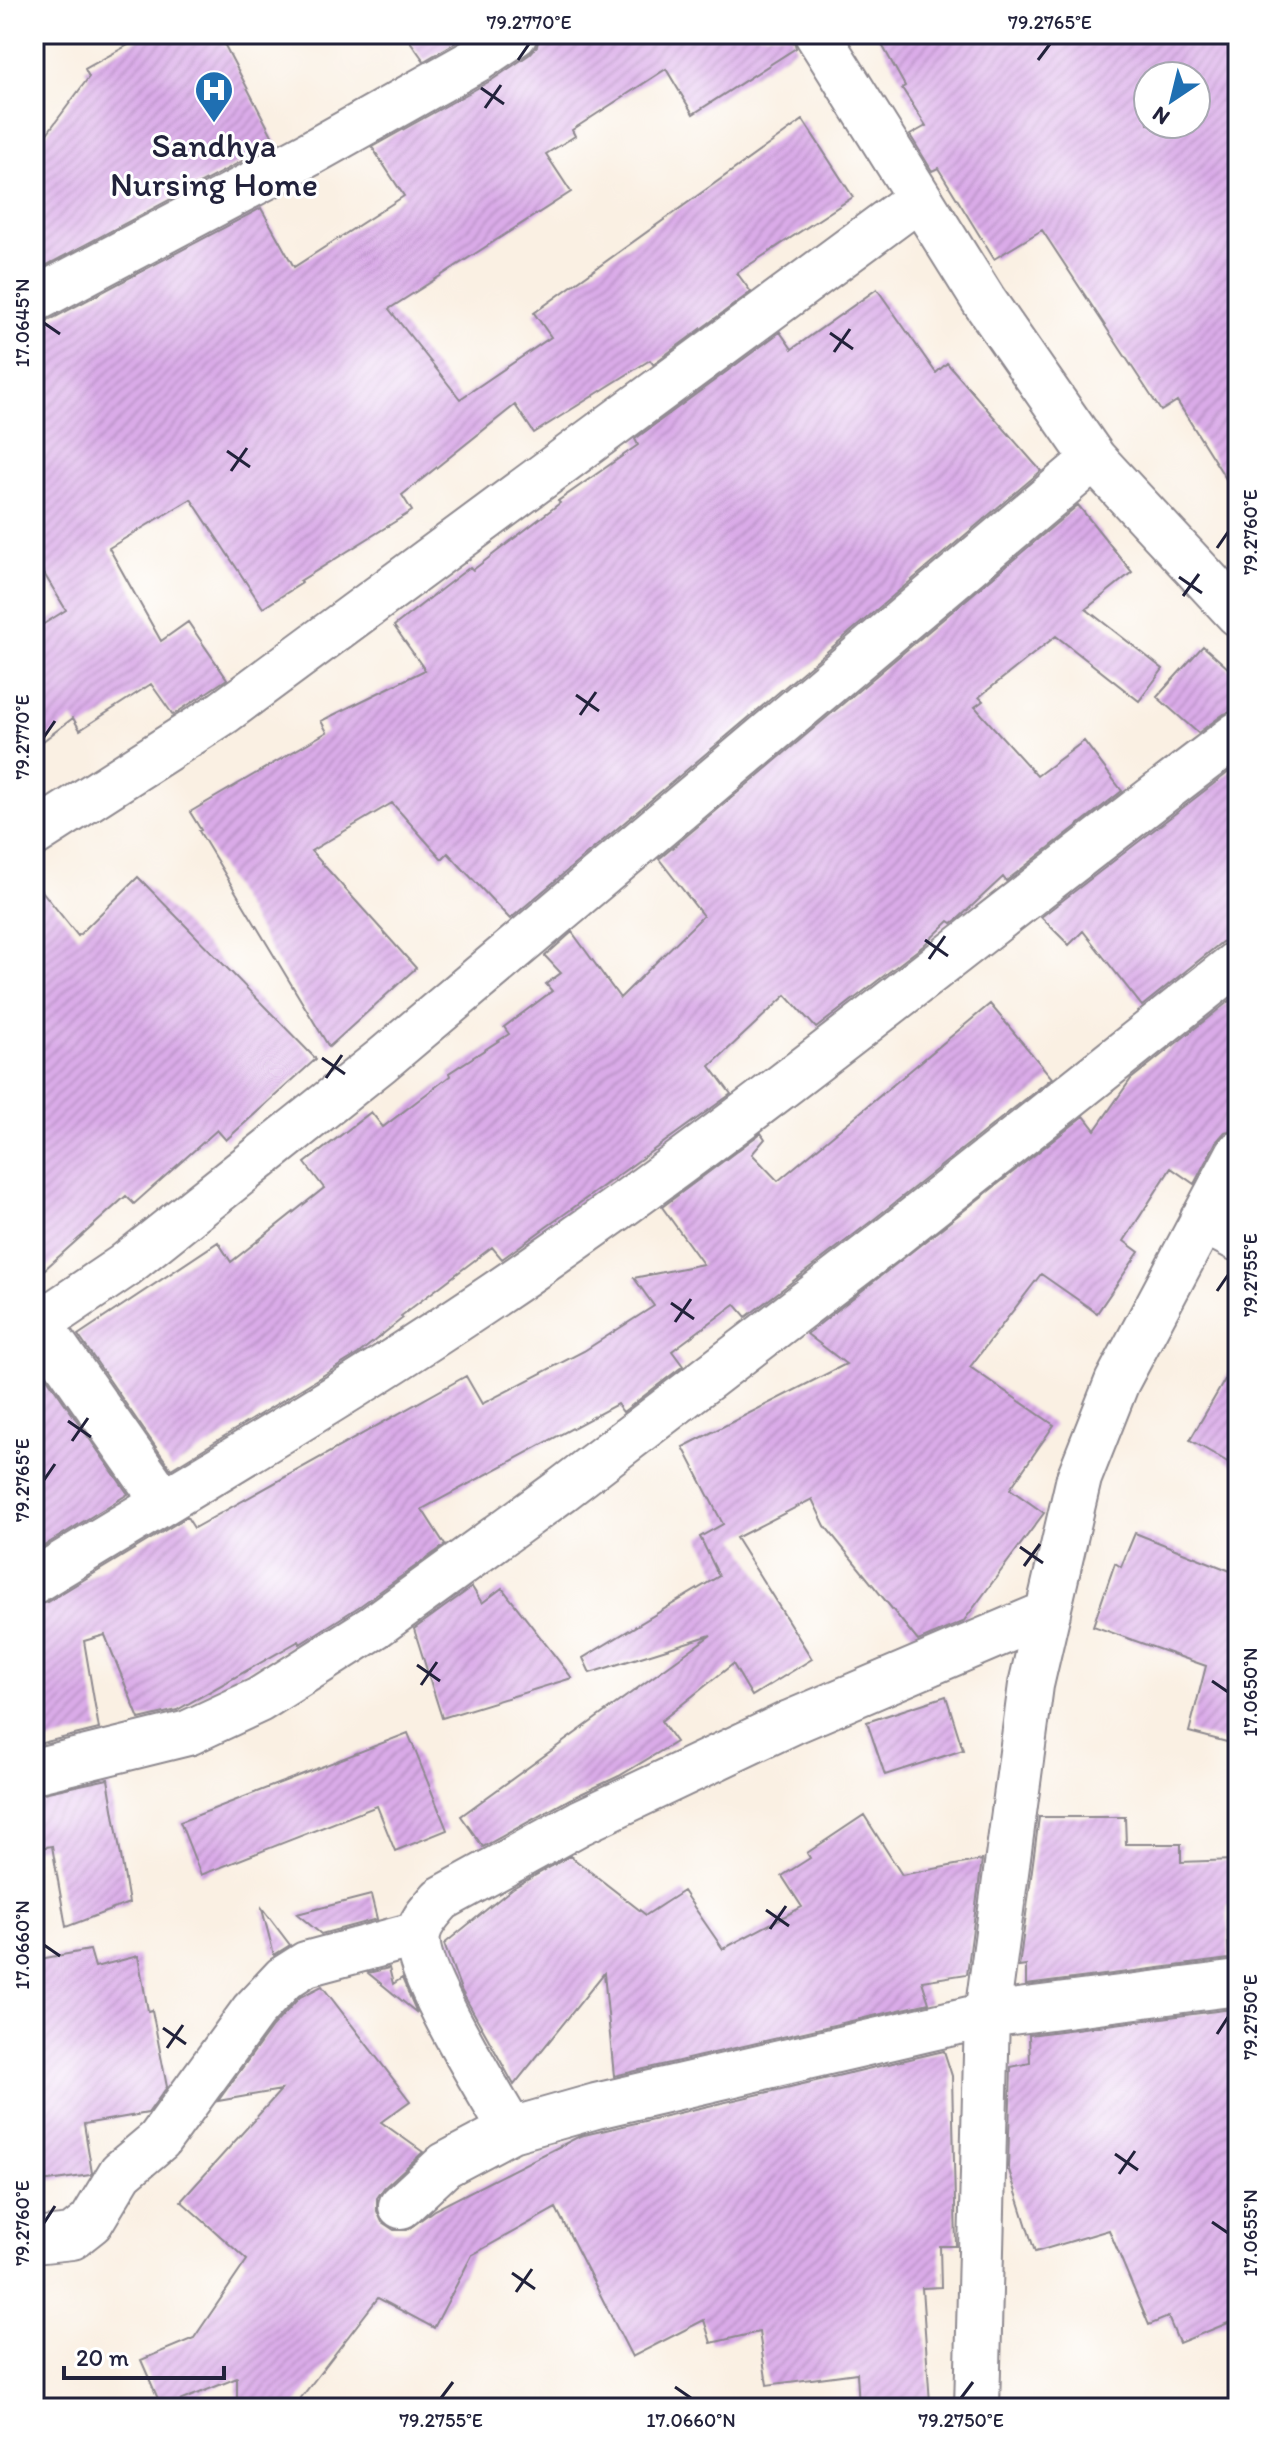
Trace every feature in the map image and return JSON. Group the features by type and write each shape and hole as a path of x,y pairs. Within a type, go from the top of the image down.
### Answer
{"street":[{"path":"34,300 309,154 478,59 515,34"},
{"path":"817,34 984,301 1094,459 1238,614"},
{"path":"34,834 224,712 918,199"},
{"path":"164,1502 37,1325 124,1266 381,1061 1094,459"},
{"path":"34,1581 360,1384 543,1262 805,1069 1238,734"},
{"path":"34,1771 188,1733 259,1700 374,1627 562,1490 888,1240 1238,962"},
{"path":"977,2408 987,2015 1031,1685 1079,1478 1117,1382 1220,1229 1238,1154"},
{"path":"511,2130 442,2007 419,1956 418,1934 426,1917 441,1899 581,1822 792,1722 1048,1613"},
{"path":"34,2241 72,2237 91,2222 121,2172 159,2140 253,2011 284,1978 306,1964 418,1934"},
{"path":"401,2206 445,2165 511,2130 596,2106 987,2015 1238,1983"}],"building":[{"path":"148,34 219,34 276,143 34,272 34,151 89,77 85,69"},
{"path":"405,34 470,34 424,61"},
{"path":"540,34 792,34 796,48 693,114 666,69 572,130 575,136 546,154 571,192 389,309 460,399 551,337 534,313 803,120 853,197 737,273 751,292 653,364 650,360 534,433 515,405 402,495 412,511 300,581 302,583 263,608 191,499 109,548 161,641 188,622 227,679 173,715 151,684 80,730 73,718 34,748 34,630 66,610 34,557 34,325 46,322 261,208 294,267 404,196 372,147 492,80 530,54 537,46"},
{"path":"876,34 1238,34 1238,498 1177,401 1161,411 1042,230 994,259 938,168 932,171 910,135 926,126 902,88 905,86"},
{"path":"877,289 936,373 947,363 1041,471 510,919 448,853 442,859 392,803 311,851 416,968 329,1047 190,812 327,732 321,721 425,670 394,626 470,567 473,570 560,503 558,501 638,445 635,439 780,332 792,349"},
{"path":"1078,505 1132,572 1086,609 1163,669 1139,701 1056,636 979,697 983,701 975,707 1037,776 1084,741 1122,791 1006,881 1003,877 959,918 952,923 949,921 923,946 816,1028 786,995 710,1066 731,1094 502,1259 492,1247 401,1316 403,1318 358,1354 171,1469 78,1335 218,1242 231,1262 324,1188 305,1163 371,1112 383,1127 450,1076 449,1073 509,1034 504,1027 552,991 546,984 561,973 545,956 572,932 620,998 703,916 659,859"},
{"path":"1203,646 1238,677 1238,710 1224,714 1198,733 1157,697"},
{"path":"1238,765 1238,938 1222,942 1142,1006 1083,931 1069,945 1041,917"},
{"path":"138,877 316,1059 226,1140 217,1130 134,1204 126,1196 34,1279 34,881 78,936"},
{"path":"1238,994 1238,1129 1225,1132 1216,1142 1194,1184 1171,1168 1124,1241 1139,1252 1097,1313 1041,1274 970,1367 1054,1425 1010,1489 1044,1513 963,1622 918,1641 825,1526 812,1499 736,1538 812,1659 752,1696 733,1664 661,1721 676,1742 619,1776 483,1847 461,1816 711,1635 590,1673 583,1658 719,1576 700,1537 723,1524 683,1447 846,1364 807,1334 1084,1116 1095,1130 1131,1079"},
{"path":"990,1004 1052,1078 873,1220 746,1317 735,1304 672,1351 683,1366 623,1412 617,1404 422,1509 445,1545 360,1606 300,1644 299,1641 177,1710 139,1719 105,1635 84,1641 99,1729 34,1745 34,1606 47,1602 187,1517 194,1528 466,1376 482,1404 584,1351 654,1306 634,1278 703,1264 662,1207 761,1133 765,1139 752,1154 778,1181"},
{"path":"1238,1357 1238,1468 1190,1440"},
{"path":"34,1363 128,1494 34,1552"},
{"path":"1135,1533 1238,1574 1238,1745 1189,1732 1206,1666 1093,1626 1115,1563 1121,1567"},
{"path":"472,1587 482,1603 502,1588 572,1678 442,1718 414,1629"},
{"path":"946,1696 963,1750 885,1775 867,1722"},
{"path":"408,1733 447,1830 395,1851 377,1806 201,1875 180,1822"},
{"path":"108,1779 129,1903 66,1927 52,1846 34,1849 34,1795"},
{"path":"864,1815 902,1875 982,1860 967,1974 922,1981 929,2003 614,2076 604,1973 514,2085 462,1992 444,1944 513,1888 570,1856 646,1915 683,1891 723,1949 802,1907 782,1876 810,1858 807,1853"},
{"path":"1039,1817 1125,1817 1126,1844 1181,1844 1181,1862 1234,1860 1233,1905 1227,1905 1229,1959 1026,1985 1026,1966 1019,1967"},
{"path":"371,1895 377,1919 321,1934 297,1914"},
{"path":"262,1909 290,1945 274,1955"},
{"path":"90,1950 95,1967 138,1956 167,2087 148,2113 84,2124 90,2175 34,2183 34,1960"},
{"path":"389,1968 393,1984 402,1978 417,2013 368,1973"},
{"path":"322,1986 410,2101 381,2122 423,2152 377,2198 377,2211 382,2222 394,2230 407,2230 434,2210 580,2136 944,2051 952,2076 956,2246 940,2246 941,2287 922,2288 930,2403 859,2407 857,2373 767,2385 759,2332 711,2343 704,2320 632,2357 556,2208 472,2255 434,2328 378,2298 293,2408 237,2408 237,2378 162,2408 141,2360 194,2338 247,2260 181,2201 281,2090 218,2101 272,2027 300,1997"},
{"path":"1232,2009 1232,2024 1238,2024 1238,2319 1179,2343 1168,2317 1149,2325 1109,2230 1035,2252 1008,2167 1011,2067 1030,2063 1029,2035"}],"place":[{"name":"Sandhya Nursing Home","path":"214,124"}]}
